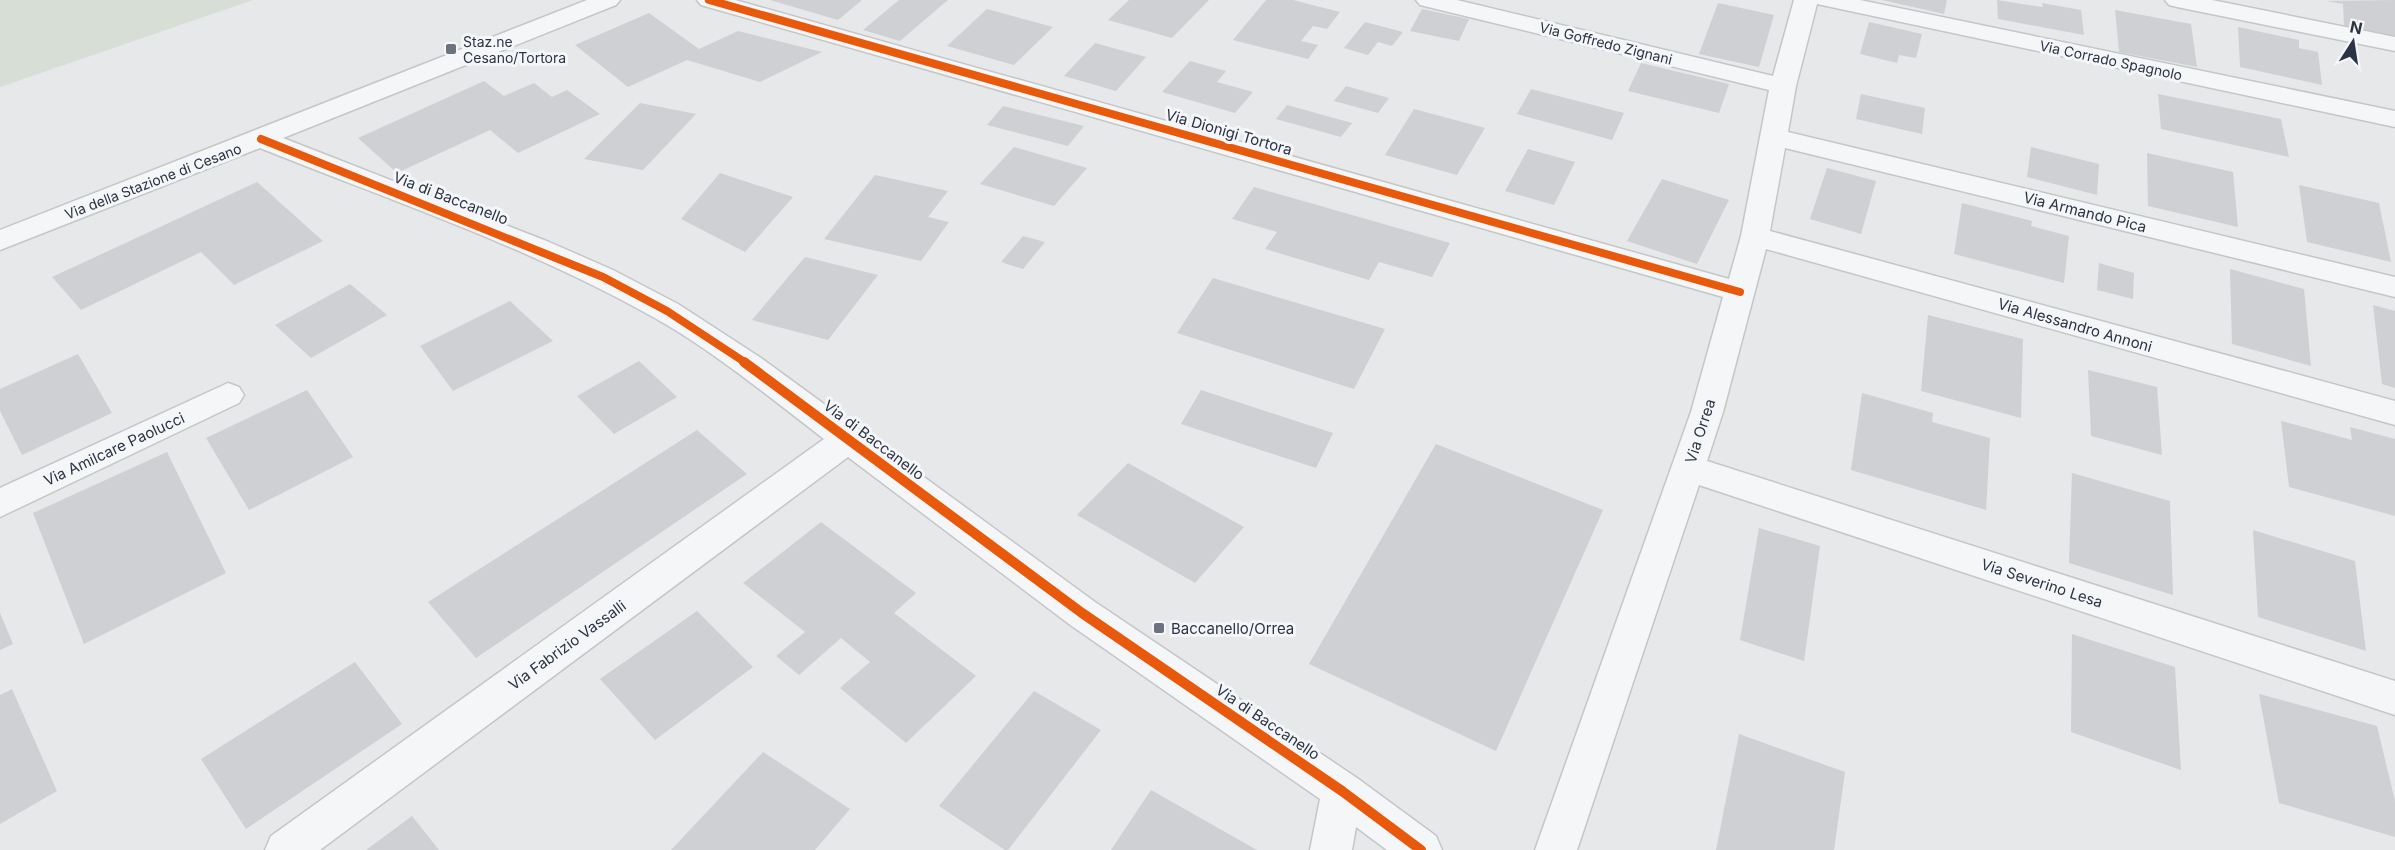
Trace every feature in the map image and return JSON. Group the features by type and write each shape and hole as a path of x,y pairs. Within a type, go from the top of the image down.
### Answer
{"street":[{"name":"Via della Stazione di Cesano","path":"0,241 608,0"},
{"name":"Via Dionigi Tortora","path":"709,0 1740,292"},
{"name":"Via Goffredo Zignani","path":"1428,0 1784,86"},
{"name":"Via Orrea","path":"1556,850 1707,412 1755,236 1784,86 1806,0"},
{"name":"Via Corrado Spagnolo","path":"1826,0 2395,119"},
{"path":"2177,0 2395,44"},
{"name":"Via Armando Pica","path":"1774,137 2395,287"},
{"name":"Via di Baccanello","path":"261,139 466,218 637,294 704,334 1082,613 1342,791 1420,850"},
{"name":"Via Alessandro Annoni","path":"1755,236 2395,413"},
{"name":"Via Amilcare Paolucci","path":"0,503 228,395"},
{"name":"Via Fabrizio Vassalli","path":"286,850 848,439"},
{"name":"Via Severino Lesa","path":"1688,468 2395,698"},
{"path":"1331,850 1342,791"}],"shaded area":[{"path":"0,0 253,0 0,87"}],"building":[{"path":"770,0 862,0 838,20"},
{"path":"899,0 948,0 900,41 863,30"},
{"path":"1129,0 1209,0 1172,38 1108,20"},
{"path":"1266,0 1293,0 1340,12 1327,29 1313,26 1301,41 1318,45 1308,59 1233,40"},
{"path":"1882,0 1947,0 1944,14"},
{"path":"1997,0 2043,7 2042,3 2081,10 2084,35 1998,19"},
{"path":"2395,0 2395,38 2344,26 2343,4 2327,1"},
{"path":"1718,3 1774,15 1759,67 1699,54"},
{"path":"987,9 1053,27 1014,65 947,46"},
{"path":"1422,9 1469,19 1459,41 1410,31"},
{"path":"2115,10 2191,24 2197,67 2119,52"},
{"path":"649,13 699,49 738,31 822,52 760,82 687,60 628,87 575,45"},
{"path":"1365,22 1403,32 1392,46 1378,42 1368,55 1344,48"},
{"path":"1869,22 1922,34 1916,58 1899,55 1897,63 1860,54"},
{"path":"2238,27 2299,40 2299,48 2318,52 2322,85 2240,67"},
{"path":"1095,43 1146,57 1116,91 1064,76"},
{"path":"1190,61 1226,71 1217,82 1253,92 1235,113 1162,92"},
{"path":"1641,63 1729,84 1719,113 1628,91"},
{"path":"484,81 504,96 534,83 552,97 567,90 600,114 518,153 490,130 397,173 358,138"},
{"path":"1346,86 1389,98 1378,113 1334,101"},
{"path":"1531,89 1624,113 1612,140 1517,114"},
{"path":"1861,94 1925,108 1922,134 1856,119"},
{"path":"2158,94 2281,119 2289,157 2161,129"},
{"path":"640,103 696,114 643,170 584,159"},
{"path":"1287,105 1352,123 1341,137 1276,119"},
{"path":"1003,106 1084,126 1068,146 987,125"},
{"path":"1414,109 1485,128 1457,175 1385,155"},
{"path":"1014,147 1087,168 1054,206 980,184"},
{"path":"2031,147 2099,164 2097,195 2027,177"},
{"path":"1528,149 1575,162 1554,205 1505,191"},
{"path":"2147,153 2233,172 2238,227 2148,206"},
{"path":"1827,168 1876,181 1861,234 1810,219"},
{"path":"720,173 793,197 745,252 681,219"},
{"path":"875,175 948,191 928,217 949,222 921,261 824,239"},
{"path":"1662,179 1729,200 1697,264 1627,241"},
{"path":"257,182 323,241 234,285 201,252 81,310 52,277"},
{"path":"2299,185 2379,203 2391,262 2307,242"},
{"path":"1254,187 1450,243 1432,277 1379,262 1369,280 1265,249 1277,232 1232,219"},
{"path":"1962,203 2032,221 2031,226 2069,236 2064,283 1954,254"},
{"path":"1023,236 1045,242 1023,269 1001,262"},
{"path":"805,257 878,275 828,340 752,320"},
{"path":"2099,263 2134,273 2133,299 2097,290"},
{"path":"2230,269 2304,289 2311,366 2232,344"},
{"path":"1213,278 1385,329 1354,389 1177,333"},
{"path":"350,284 387,315 311,358 275,325"},
{"path":"510,301 553,341 453,391 420,346"},
{"path":"2373,305 2395,311 2395,388 2382,384"},
{"path":"1928,315 2023,339 2021,418 1921,391"},
{"path":"78,354 112,413 22,455 0,411 0,389"},
{"path":"639,361 677,397 614,434 577,396"},
{"path":"2088,370 2157,387 2162,455 2091,436"},
{"path":"307,390 353,457 249,510 206,438"},
{"path":"1201,390 1333,433 1316,468 1181,424"},
{"path":"1862,393 1933,413 1932,422 1990,438 1986,510 1851,470"},
{"path":"2281,421 2352,440 2350,427 2395,439 2395,516 2289,487"},
{"path":"697,430 747,474 476,658 428,602"},
{"path":"1436,444 1603,510 1496,751 1309,664"},
{"path":"167,452 226,573 84,644 33,513"},
{"path":"1128,463 1244,527 1195,583 1077,515"},
{"path":"2072,473 2170,501 2173,595 2069,563"},
{"path":"821,522 916,593 894,613 976,676 906,743 840,688 870,662 841,638 799,675 776,656 805,632 743,583"},
{"path":"1759,528 1820,546 1804,661 1740,640"},
{"path":"2253,530 2355,561 2366,651 2258,617"},
{"path":"697,611 753,667 655,740 600,679"},
{"path":"0,613 13,644 0,650"},
{"path":"2072,634 2175,667 2181,770 2071,732"},
{"path":"355,662 402,724 246,829 201,759"},
{"path":"12,689 57,791 0,824 0,695"},
{"path":"1034,691 1101,730 1008,850 1005,850 939,806"},
{"path":"2259,694 2377,726 2395,801 2395,837 2279,803"},
{"path":"1739,734 1845,772 1834,850 1716,850"},
{"path":"763,752 850,809 815,850 671,850"},
{"path":"1151,790 1257,850 1111,850"},
{"path":"412,816 439,850 366,850"}],"cycle path":[{"path":"709,0 1740,292"},
{"path":"261,139 539,249 603,277 667,311 750,366 1082,613 1342,791 1421,850"}],"place":[{"name":"Staz.ne Cesano/Tortora","path":"451,49"},
{"name":"Baccanello/Orrea","path":"1159,628"}]}
